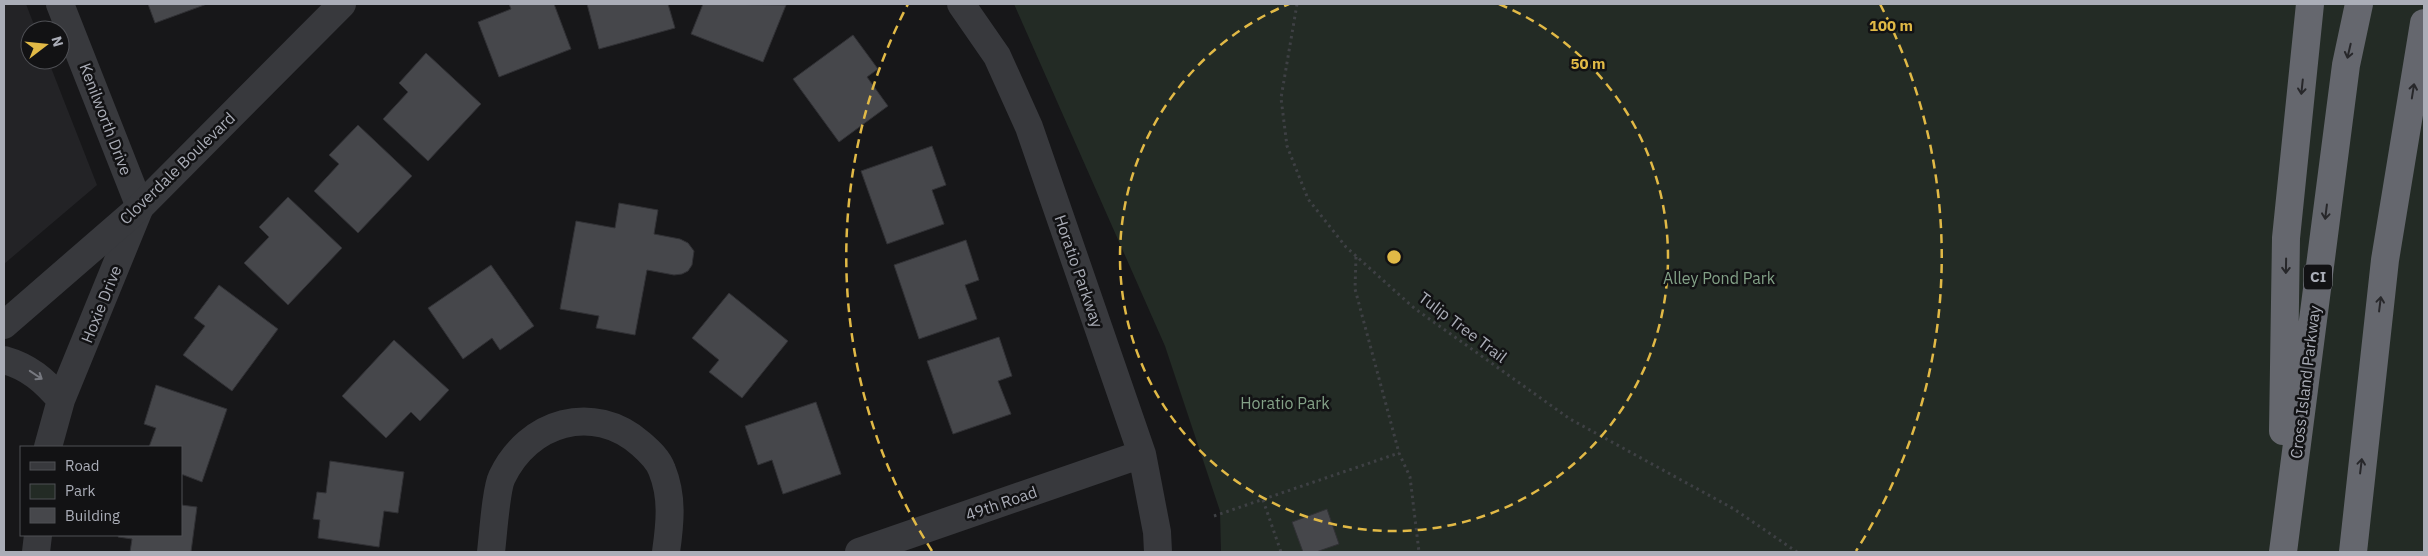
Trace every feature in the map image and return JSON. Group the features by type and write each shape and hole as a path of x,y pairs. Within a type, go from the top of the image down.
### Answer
{"highway":[{"path":"2282,552 2286,238 2310,4"},
{"name":"Cross Island Parkway","path":"2282,552 2346,65 2359,4"},
{"path":"2352,552 2385,260 2424,23"},
{"path":"2385,260 2424,124"}],"street":[{"name":"Kenilworth Drive","path":"60,4 140,207"},
{"name":"Cloverdale Boulevard","path":"4,325 140,207 342,4"},
{"name":"Horatio Parkway","path":"961,4 997,56 1029,127 1142,454 1157,532 1158,552"},
{"name":"Hoxie Drive","path":"48,446 61,400 140,207"},
{"path":"4,360 22,365 44,380 61,400"},
{"path":"491,552 501,478 520,448 539,433 559,425 581,421 610,425 631,435 651,453 662,469 672,508 666,552"},
{"name":"49th Road","path":"859,552 1142,454"},
{"path":"36,552 38,536"}],"path":[{"name":"Tulip Tree Trail","path":"1297,4 1281,98 1286,146 1308,199 1346,247 1414,308 1570,419 1734,509 1797,552"},
{"path":"1356,256 1355,289 1400,453 1410,477 1419,552"},
{"path":"1214,516 1400,453"},
{"path":"1263,500 1281,552"}],"shaded area":[{"path":"4,4 26,4 32,20 20,20 20,70 52,70 97,185 4,264"}],"green space":[{"name":"Alley Pond Park","path":"1014,4 2424,4 2424,552 1221,552 1220,511 1165,346"}],"building":[{"path":"148,4 207,4 155,23"},
{"path":"509,4 554,4 571,49 499,77 478,22 511,9"},
{"path":"587,4 668,4 675,28 599,49"},
{"path":"703,4 786,5 763,62 691,34"},
{"path":"853,35 878,69 867,77 888,106 839,142 793,79"},
{"path":"426,53 481,104 428,161 383,119 408,92 399,83"},
{"path":"358,125 412,176 358,233 314,191 339,164 329,155"},
{"path":"932,146 946,185 932,190 944,224 887,244 861,171"},
{"path":"288,197 342,248 288,305 244,263 269,237 259,227"},
{"path":"619,203 658,210 654,234 680,239 688,243 694,251 692,265 688,271 682,274 674,275 647,270 635,335 596,328 599,316 560,309 576,221 615,228"},
{"path":"966,240 979,280 965,285 977,319 919,339 894,265"},
{"path":"491,265 534,326 500,350 492,338 463,359 428,308"},
{"path":"219,285 278,329 232,391 183,355 205,326 194,318"},
{"path":"729,293 788,341 742,398 709,372 719,360 692,338"},
{"path":"999,337 1012,376 998,381 1011,414 953,434 927,361"},
{"path":"394,340 449,390 420,421 411,412 386,438 342,396"},
{"path":"156,385 227,409 202,482 182,474 182,446 149,446 156,428 144,424"},
{"path":"816,402 841,474 783,494 772,460 758,465 745,426"},
{"path":"330,461 404,472 398,513 384,511 379,547 318,538 320,520 313,519 317,492 326,493"},
{"path":"182,505 197,507 191,552 130,552 132,539 118,537 182,536"},
{"path":"1327,509 1339,544 1316,552 1303,552 1292,522"}],"park label":[{"name":"Horatio Park","path":"1285,403"}]}
